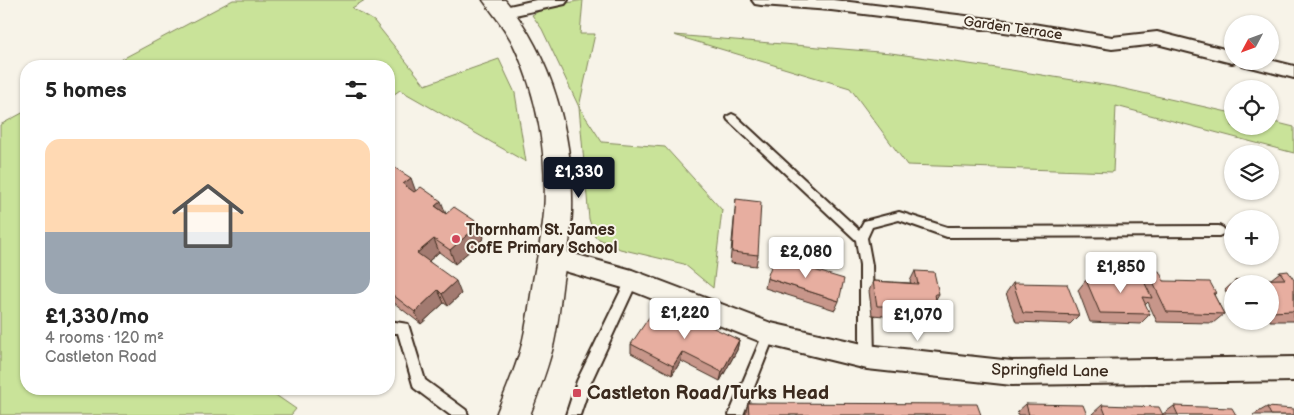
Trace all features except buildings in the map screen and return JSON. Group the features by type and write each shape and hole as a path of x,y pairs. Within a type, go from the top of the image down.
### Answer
{"street":[{"path":"513,415 537,350 558,211 555,146 540,83 526,46 500,6 559,0"},
{"name":"Garden Terrace","path":"761,0 831,5 926,16 1033,30 1112,43 1157,38 1224,55"},
{"path":"1279,68 1294,72"},
{"name":"Springfield Lane","path":"552,258 632,280 689,300 769,334 867,357 1012,373 1294,369"}],"lane":[{"path":"732,118 861,238 866,264 867,357"},
{"path":"861,238 868,224 899,216 947,232 1219,231"},
{"path":"573,415 584,381 632,280"},
{"path":"395,327 403,328 419,384 461,415"},
{"path":"736,415 769,334"}],"green space":[{"path":"233,0 365,0 352,8 374,21 425,85 499,59 515,93 526,162 400,90 395,94 395,60 120,60"},
{"path":"583,0 580,34 595,34 579,107 542,29 532,15 546,7"},
{"path":"674,35 891,53 1116,87 1224,111 1224,135 1116,106 1113,172 907,165 850,88"},
{"path":"579,107 602,142 665,147 722,210 713,288 684,264 620,249 595,237 589,219"},
{"path":"20,114 20,395 276,395 296,409 291,415 0,415 0,125"},
{"path":"1279,123 1294,127 1294,153 1279,149 1279,145 1264,145 1226,135 1279,135"}],"place":[{"name":"Thornham St. James CofE Primary School","path":"456,239"},
{"name":"Castleton Road/Turks Head","path":"577,393"}]}
